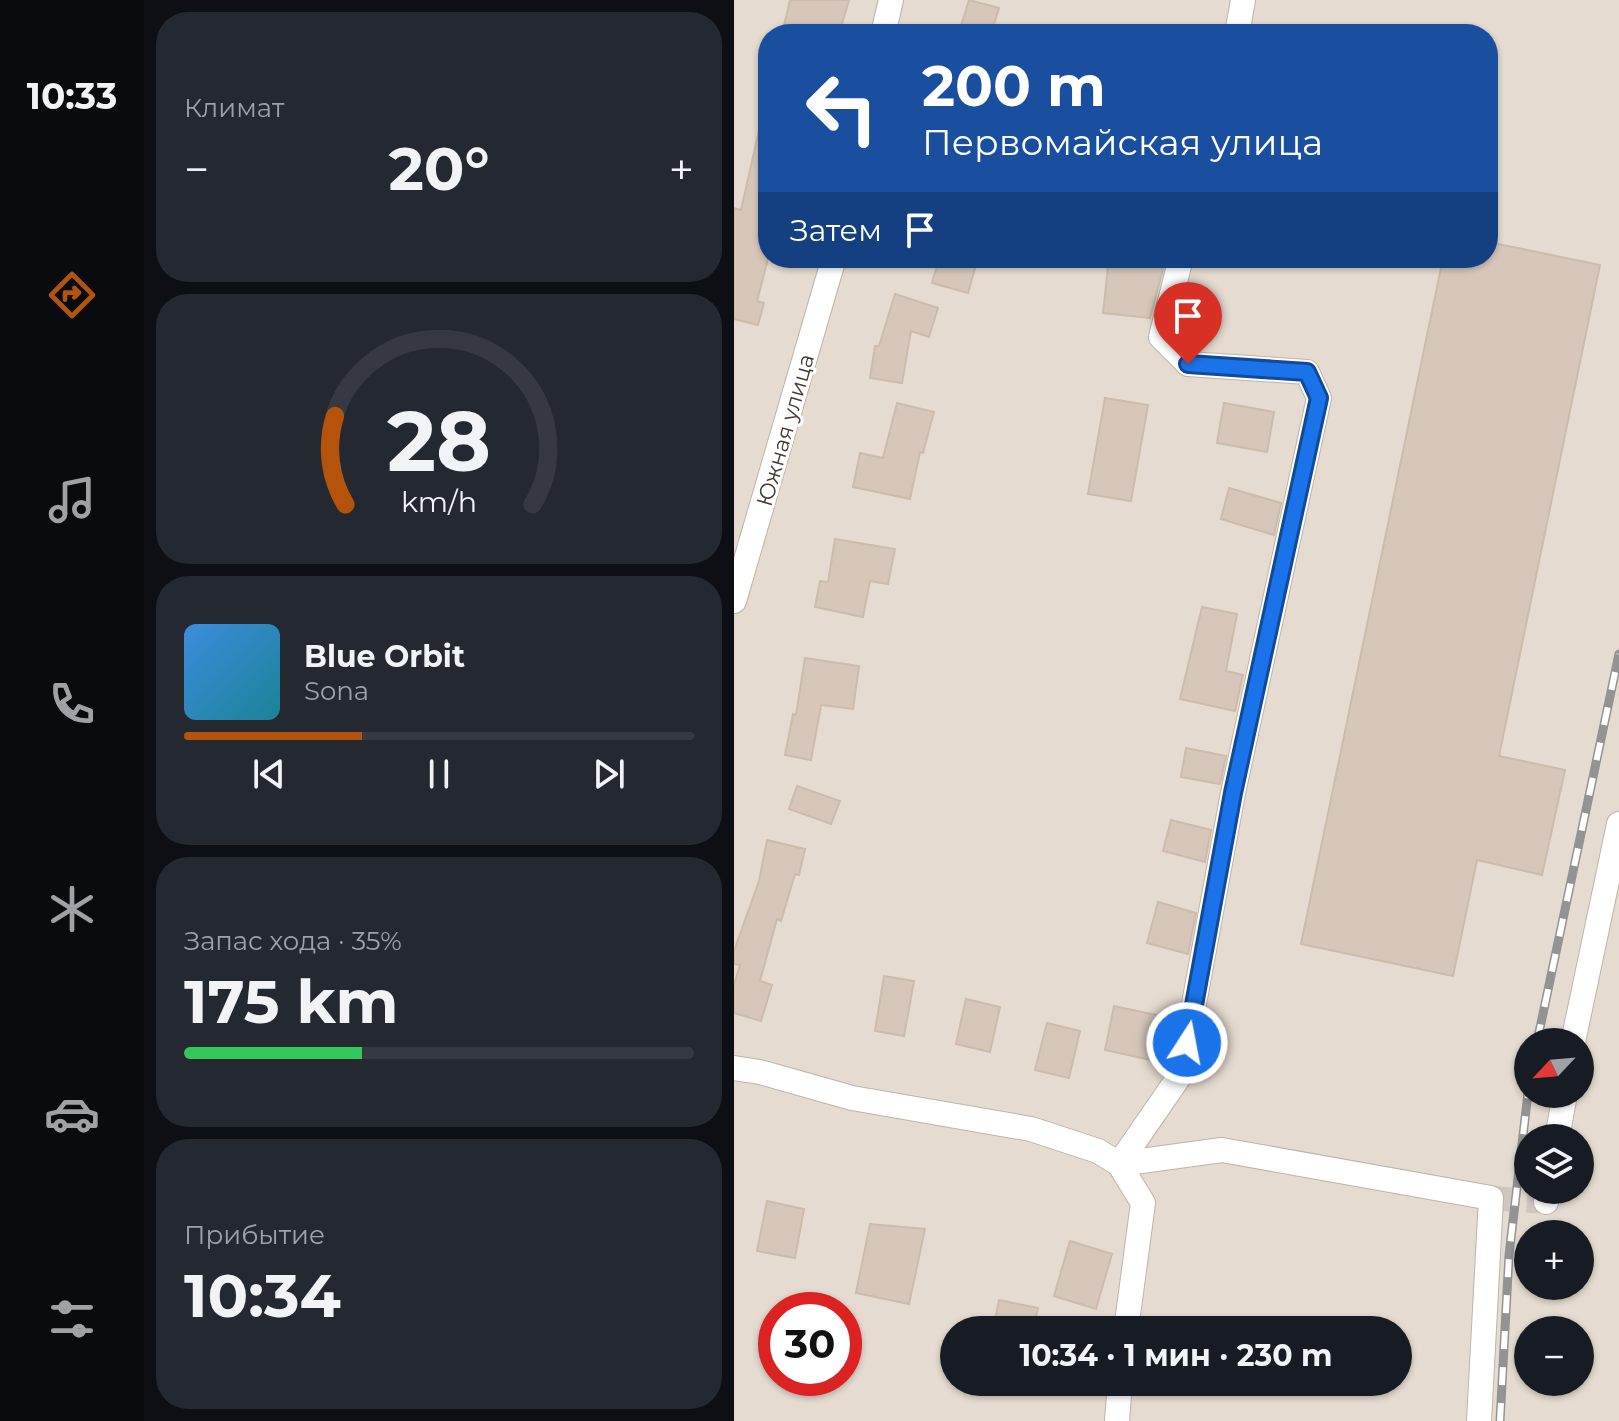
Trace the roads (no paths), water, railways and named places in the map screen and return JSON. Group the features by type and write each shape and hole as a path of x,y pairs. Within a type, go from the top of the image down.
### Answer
{"street":[{"path":"885,24 891,0"},
{"path":"1239,24 1243,0"},
{"name":"Южная улица","path":"734,601 831,268"},
{"path":"1119,1164 1181,1074 1233,793 1319,398 1307,372 1188,364 1161,337 1178,268"},
{"path":"1576,1028 1619,824"},
{"path":"734,1068 760,1072 852,1098 1031,1129 1098,1151 1119,1164 1143,1203 1128,1316"},
{"path":"1119,1164 1222,1150 1491,1198 1479,1421"},
{"path":"1117,1421 1119,1396"}],"tunnel":[{"path":"1491,1198 1514,1200"}],"railway":[{"path":"1540,1028 1619,654"},
{"path":"1500,1421 1509,1255 1526,1108"}]}
